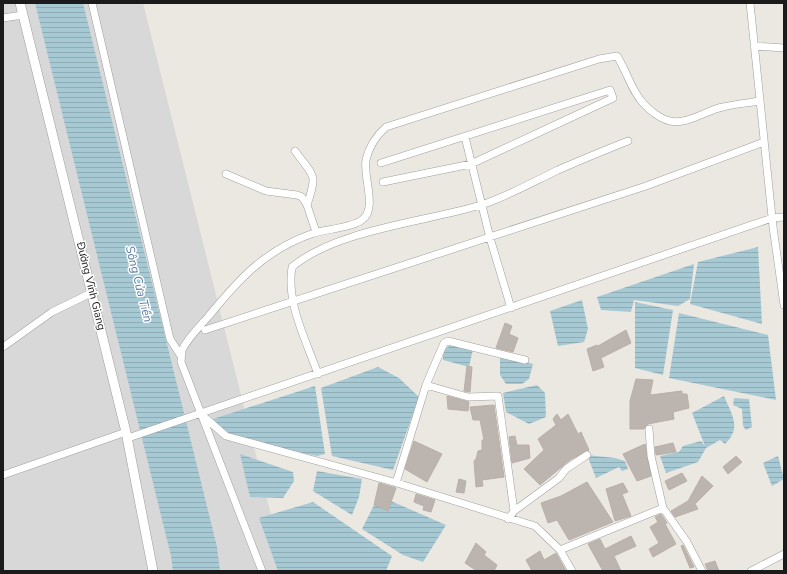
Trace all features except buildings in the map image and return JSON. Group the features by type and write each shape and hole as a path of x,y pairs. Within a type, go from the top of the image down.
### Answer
{"street":[{"name":"Đường Vĩnh Giang","path":"20,3 127,435 153,571"},
{"path":"92,3 170,339 180,356 262,571"},
{"path":"750,3 772,218 784,305"},
{"path":"3,18 23,15"},
{"path":"754,46 784,48"},
{"path":"180,356 184,346 234,285 249,270 283,245 316,232 347,226 363,219 369,209 366,161 374,139 386,127 599,59 617,56 624,67 636,93 644,104 656,115 670,121 686,119 722,107 760,101"},
{"path":"381,163 610,90 613,98 472,164 383,182"},
{"path":"465,136 490,238 511,308"},
{"path":"318,374 293,301 290,282 292,267 305,256 347,239 482,204 508,195 558,170 628,141"},
{"path":"204,330 646,186 764,142"},
{"path":"295,151 312,174 314,180 307,205"},
{"path":"226,174 266,191 300,196 307,205 316,232"},
{"path":"3,476 127,435 139,435 772,218 784,217"},
{"path":"4,345 52,312 92,292"},
{"path":"396,483 426,385 446,342 525,360"},
{"path":"426,385 468,397 498,396 514,511"},
{"path":"201,414 226,436 396,483 508,519 535,526 560,550 572,571"},
{"path":"649,428 652,456 663,508 687,542 702,571"},
{"path":"508,519 514,511 559,478 566,469 587,455"},
{"path":"560,550 663,508"},
{"path":"751,571 784,554"}],"shaded area":[{"path":"3,3 143,3 285,571 3,571"}],"water":[{"name":"Sông Cửa Tiền","path":"35,3 83,3 217,547 220,571 173,571 171,556"},
{"path":"758,247 762,324 690,304 698,262"},
{"path":"694,264 690,299 678,306 634,300 631,312 601,310 597,297"},
{"path":"582,300 588,329 584,342 558,346 550,311"},
{"path":"635,302 673,310 663,375 635,368"},
{"path":"679,313 768,335 776,400 669,378"},
{"path":"457,345 473,349 469,367 443,360 443,351 449,346"},
{"path":"500,354 533,364 529,379 522,384 506,384 500,375"},
{"path":"378,367 399,378 419,397 393,470 332,456 321,388"},
{"path":"537,385 545,393 546,417 529,424 506,412 503,393"},
{"path":"315,386 325,454 317,456 256,443 227,433 213,419"},
{"path":"724,396 734,421 733,432 730,438 725,444 720,440 706,448 698,462 666,473 660,456 679,452 683,446 701,441 705,446 692,413"},
{"path":"734,398 749,399 752,427 746,430 743,426 742,409 733,405"},
{"path":"240,454 293,472 294,481 283,498 250,497"},
{"path":"587,455 615,458 625,461 628,469 622,471 619,467 596,478"},
{"path":"778,456 784,479 772,486 763,463"},
{"path":"317,471 362,479 359,497 352,515 313,491"},
{"path":"391,501 446,525 423,562 403,555 362,529 374,505"},
{"path":"313,502 392,556 386,571 278,571 259,518"}]}
